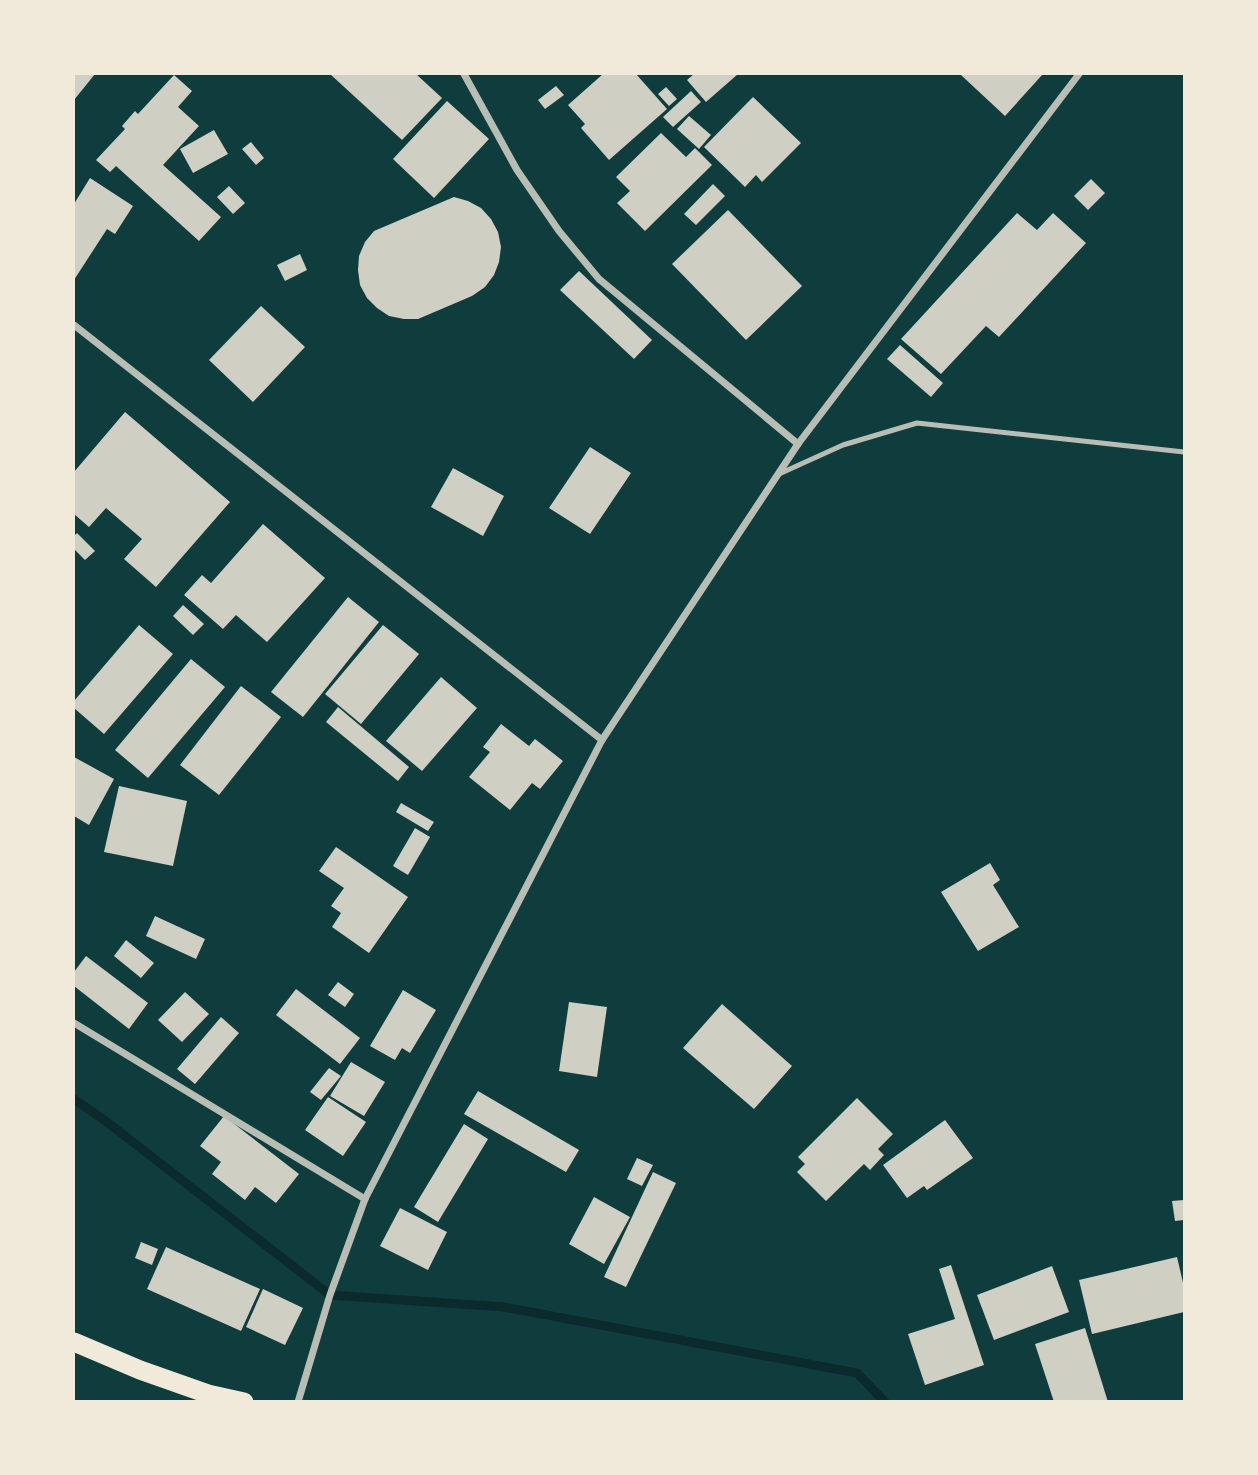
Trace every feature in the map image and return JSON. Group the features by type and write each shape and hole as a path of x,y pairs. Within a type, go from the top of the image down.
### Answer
{"highway":[{"path":"74,1342 213,1398 244,1402"}],"street":[{"path":"464,74 517,170 559,231 599,279 798,444"},
{"path":"298,1402 330,1295 365,1199 602,740 798,444 1079,74"},
{"path":"74,325 602,740"},
{"path":"74,1023 365,1199"}],"lane":[{"path":"778,474 843,445 917,423 1185,452"}],"building":[{"path":"74,74 95,74 74,100"},
{"path":"330,74 416,74 442,98 402,140"},
{"path":"603,74 636,74 667,109 609,160 581,128 585,124 568,105"},
{"path":"694,74 738,74 706,102 687,80"},
{"path":"962,74 1043,74 1005,116"},
{"path":"174,75 192,91 178,107 199,126 163,165 221,217 199,241 116,166 110,172 96,160 125,129 122,126 135,111 138,114"},
{"path":"556,86 564,95 545,109 538,100"},
{"path":"666,87 677,99 669,106 658,94"},
{"path":"691,91 701,102 673,127 663,117"},
{"path":"753,97 801,143 762,182 756,175 745,187 704,147"},
{"path":"447,101 489,139 434,198 393,159"},
{"path":"689,116 711,135 699,149 677,129"},
{"path":"214,130 228,154 193,173 180,149"},
{"path":"661,133 686,157 695,148 712,165 645,231 617,203 630,191 616,177"},
{"path":"251,142 264,158 256,165 242,149"},
{"path":"90,178 133,206 115,234 107,229 74,280 74,204"},
{"path":"1091,179 1105,193 1088,210 1074,196"},
{"path":"713,184 725,196 696,225 684,214"},
{"path":"229,186 245,203 233,214 217,197"},
{"path":"454,197 481,208 498,232 501,247 494,275 485,287 472,296 418,319 389,316 367,298 360,285 359,256 365,242 374,231"},
{"path":"728,210 802,286 746,340 672,264"},
{"path":"1017,213 1037,230 1053,213 1086,243 999,337 986,326 941,374 901,339"},
{"path":"300,254 307,270 285,281 277,265"},
{"path":"579,271 652,340 634,359 560,290"},
{"path":"261,306 305,347 253,402 209,360"},
{"path":"900,345 943,383 931,397 887,359"},
{"path":"125,412 230,502 156,587 124,559 142,539 106,508 89,527 74,514 74,472"},
{"path":"590,447 631,473 590,534 549,508"},
{"path":"453,468 504,496 483,536 431,507"},
{"path":"263,524 325,578 267,642 236,615 223,629 184,595 202,575 211,583"},
{"path":"77,533 95,551 85,560 74,549 74,536"},
{"path":"348,597 379,622 303,717 271,692"},
{"path":"183,605 204,624 193,635 173,616"},
{"path":"139,625 173,654 104,734 74,708 74,701"},
{"path":"383,625 419,654 361,724 325,694"},
{"path":"191,659 225,687 148,778 115,750"},
{"path":"441,677 477,708 422,771 386,741"},
{"path":"241,686 281,717 219,795 180,765"},
{"path":"338,707 409,767 398,781 326,722"},
{"path":"501,724 529,746 535,739 563,761 540,789 532,783 510,810 469,777 490,752 483,747"},
{"path":"74,757 114,779 89,825 74,816"},
{"path":"119,786 187,801 173,866 104,852"},
{"path":"401,803 434,822 428,831 396,812"},
{"path":"415,828 430,837 408,875 393,866"},
{"path":"336,847 408,897 369,953 332,927 341,913 331,906 344,888 319,871"},
{"path":"990,863 1000,880 993,885 1019,927 978,951 941,892"},
{"path":"155,916 205,939 196,959 146,936"},
{"path":"126,940 154,963 141,978 114,956"},
{"path":"86,956 148,1003 129,1029 74,986 74,972"},
{"path":"338,982 354,994 345,1007 328,995"},
{"path":"296,989 360,1038 340,1064 276,1015"},
{"path":"403,990 436,1010 410,1053 402,1048 395,1060 370,1046"},
{"path":"185,992 209,1014 182,1042 158,1020"},
{"path":"569,1002 607,1007 597,1077 559,1071"},
{"path":"722,1004 792,1066 754,1109 683,1048"},
{"path":"221,1017 239,1033 195,1084 177,1069"},
{"path":"351,1062 385,1082 364,1116 330,1096"},
{"path":"329,1068 341,1076 321,1100 310,1092"},
{"path":"478,1091 579,1150 566,1172 464,1114"},
{"path":"328,1097 366,1122 343,1156 305,1130"},
{"path":"857,1098 893,1134 878,1149 884,1155 870,1170 864,1164 826,1201 797,1172 805,1164 798,1157"},
{"path":"224,1116 299,1174 276,1203 255,1187 245,1200 212,1174 221,1162 200,1146"},
{"path":"945,1120 973,1158 927,1190 924,1186 907,1198 883,1165"},
{"path":"464,1124 488,1139 438,1222 414,1207"},
{"path":"637,1158 653,1165 642,1186 627,1179"},
{"path":"653,1172 676,1183 626,1287 604,1277"},
{"path":"594,1197 630,1217 604,1264 569,1244"},
{"path":"1184,1200 1184,1220 1175,1221 1172,1201"},
{"path":"400,1208 447,1232 428,1270 380,1246"},
{"path":"141,1242 158,1249 152,1265 135,1258"},
{"path":"166,1247 260,1289 241,1331 147,1289"},
{"path":"1177,1257 1184,1287 1184,1312 1092,1334 1079,1280"},
{"path":"951,1265 984,1365 925,1385 908,1334 955,1319 939,1269"},
{"path":"1052,1266 1069,1312 994,1340 977,1295"},
{"path":"263,1289 303,1308 285,1345 246,1327"},
{"path":"1085,1328 1108,1402 1054,1402 1035,1344"}],"waterway":[{"path":"74,1099 330,1295 504,1307 857,1373 885,1402"}]}
